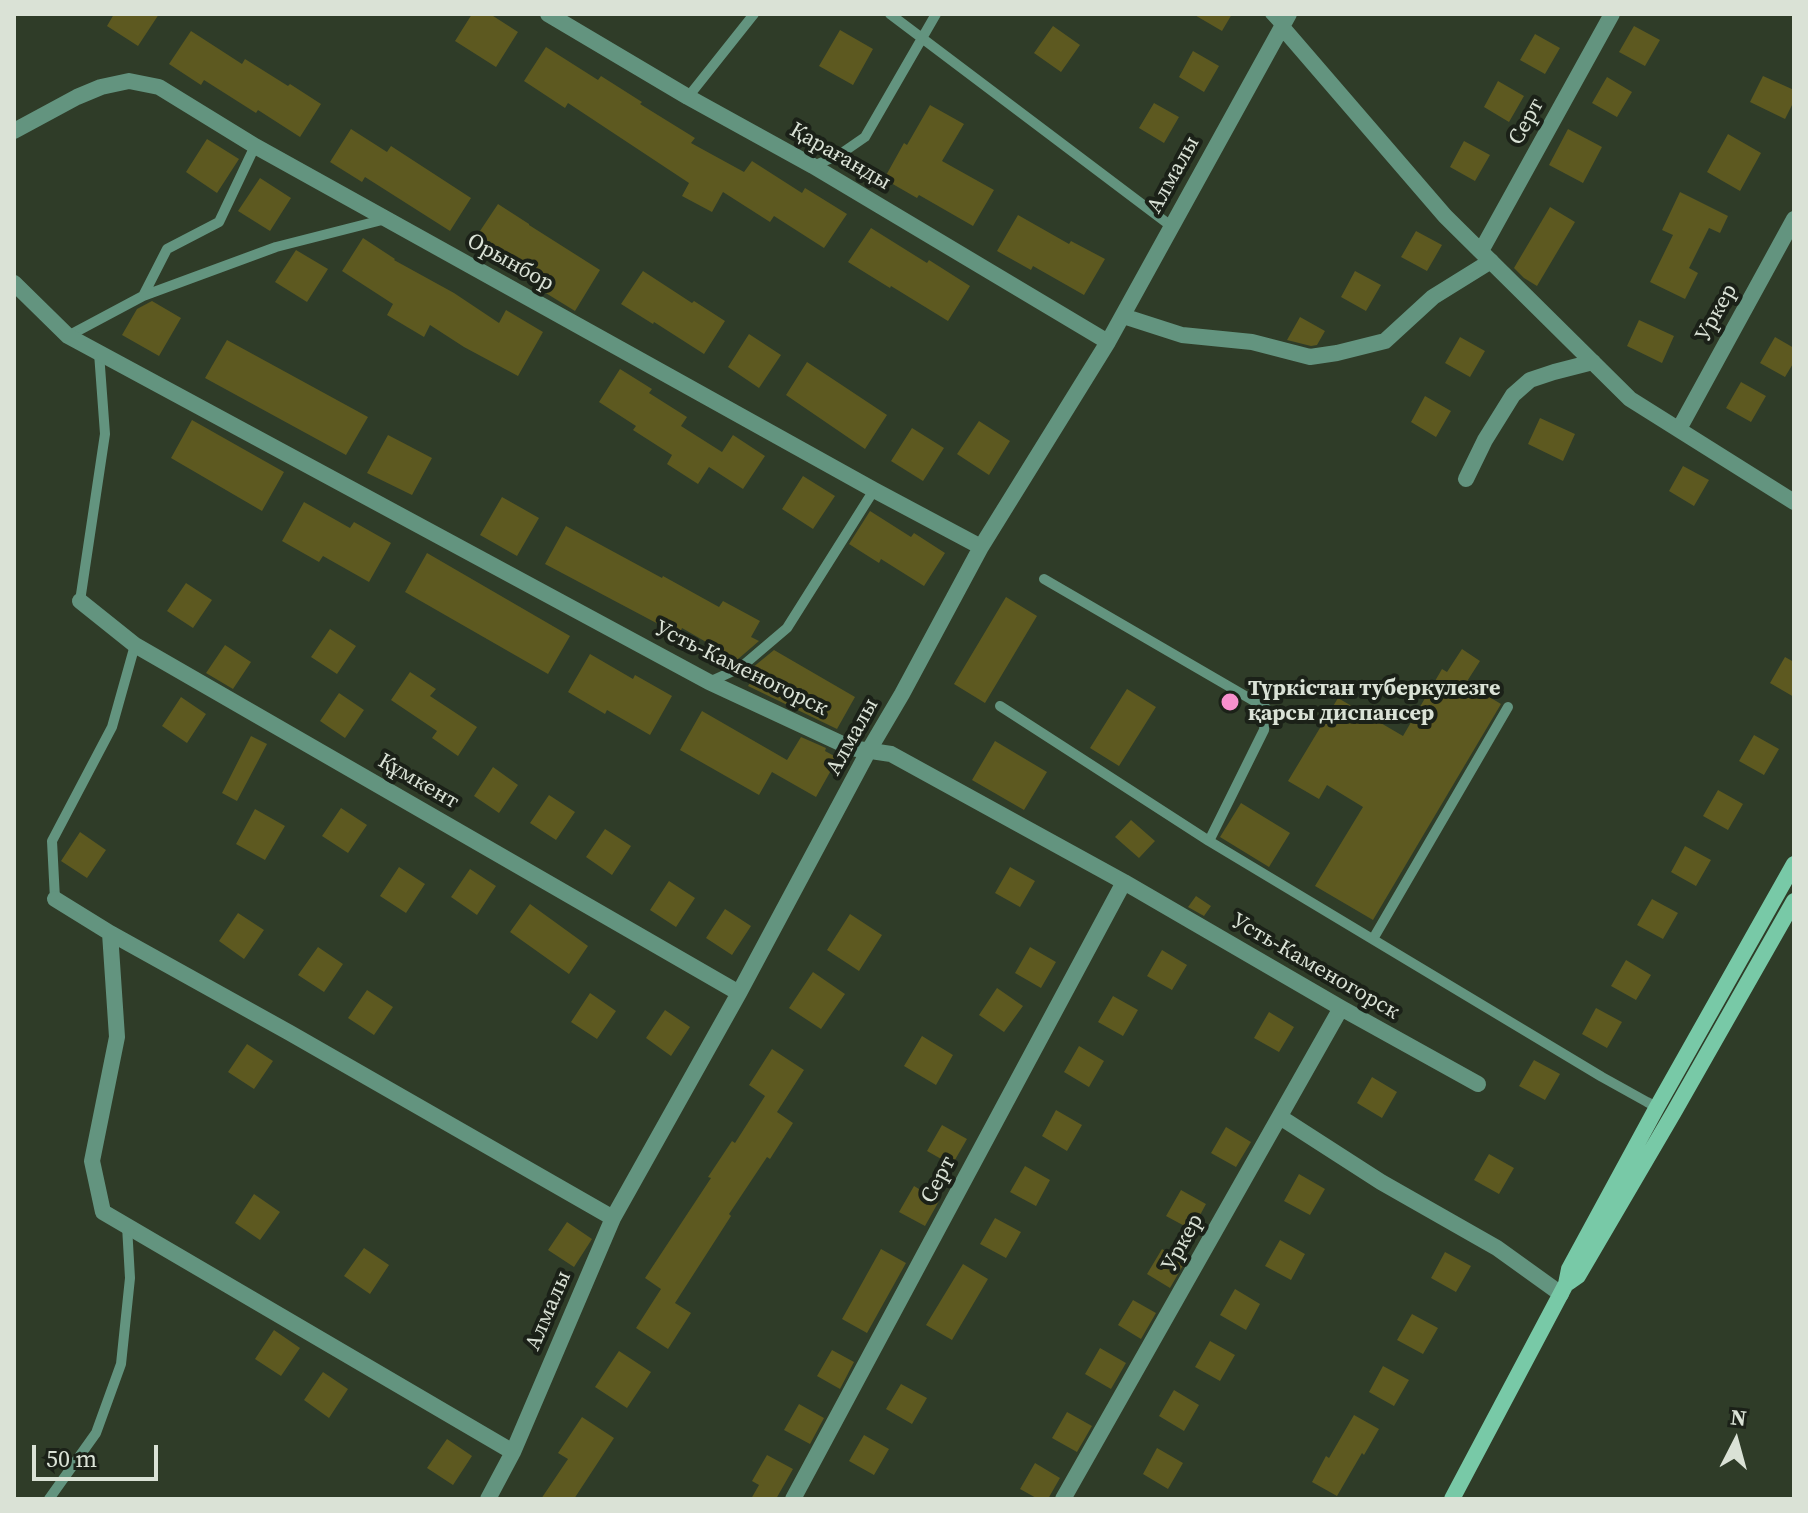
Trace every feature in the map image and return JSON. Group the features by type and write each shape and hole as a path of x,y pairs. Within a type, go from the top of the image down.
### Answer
{"main road":[{"path":"1452,1499 1564,1289 1569,1269 1794,864"},
{"path":"1564,1289 1578,1276 1794,901"}],"street":[{"name":"Қарағанды","path":"548,14 813,166 1108,342"},
{"name":"Серт","path":"1486,256 1612,14"},
{"name":"Алмалы","path":"488,1499 513,1452 613,1218 981,547 1108,342 1286,21"},
{"path":"1286,21 1445,216 1630,399 1794,502"},
{"name":"Орынбор","path":"14,131 101,87 129,81 159,87 255,146 981,547"},
{"name":"Уркер","path":"1679,429 1794,219"},
{"path":"1123,316 1182,335 1252,342 1310,357 1337,353 1385,341 1433,297 1486,256"},
{"name":"Усть-Каменогорск","path":"14,283 68,336 99,353 709,682 851,748 891,754 1124,882 1478,1084"},
{"path":"1466,479 1485,440 1513,395 1530,380 1593,362"},
{"name":"Құмкент","path":"80,601 135,645 739,993"},
{"name":"Серт","path":"793,1499 1124,882"},
{"path":"55,899 613,1218"},
{"path":"110,933 117,1037 92,1161 103,1212 513,1452"},
{"name":"Уркер","path":"1063,1499 1341,1008"},
{"path":"1280,1117 1381,1182 1564,1289"}],"lane":[{"path":"688,97 754,14"},
{"path":"890,14 1171,226"},
{"path":"813,166 839,155 865,137 936,14"},
{"path":"1270,14 1286,21"},
{"path":"143,296 167,249 219,222 255,146"},
{"path":"68,336 143,296 276,247 386,219"},
{"path":"80,601 105,434 99,353"},
{"path":"709,682 740,668 787,628 874,490"},
{"path":"1044,579 1266,708 1264,730 1209,841"},
{"path":"55,899 52,841 112,727 135,645"},
{"path":"1000,706 1209,841 1657,1107"},
{"path":"1373,939 1508,707"},
{"path":"49,1499 96,1433 121,1364 130,1278 127,1226"}],"building":[{"path":"114,14 159,14 138,46 107,26"},
{"path":"472,14 490,14 518,32 496,67 455,41"},
{"path":"1193,14 1232,14 1222,31"},
{"path":"1053,26 1080,45 1061,72 1034,53"},
{"path":"1634,26 1660,40 1645,66 1619,52"},
{"path":"840,30 873,49 853,85 819,66"},
{"path":"191,31 242,64 245,59 321,104 300,137 258,110 256,113 204,80 201,85 169,64"},
{"path":"1535,34 1560,48 1545,74 1520,60"},
{"path":"546,47 598,80 601,76 642,102 640,104 695,138 691,143 744,172 752,161 802,193 805,188 847,214 824,248 774,216 770,222 723,192 712,212 682,196 689,183 568,103 565,108 524,81"},
{"path":"1193,51 1219,66 1204,92 1179,77"},
{"path":"1763,76 1794,90 1794,101 1785,119 1750,102"},
{"path":"1607,77 1632,92 1617,117 1592,103"},
{"path":"1498,81 1524,96 1509,122 1484,107"},
{"path":"1154,103 1179,117 1164,143 1139,128"},
{"path":"930,105 964,124 942,161 994,190 973,226 884,179"},
{"path":"351,129 387,152 391,146 471,198 450,231 365,177 362,182 330,162"},
{"path":"1568,129 1602,147 1583,183 1549,165"},
{"path":"1728,134 1761,153 1740,191 1707,172"},
{"path":"207,139 239,159 217,193 186,172"},
{"path":"1464,141 1490,155 1475,181 1450,167"},
{"path":"260,178 291,198 270,231 238,211"},
{"path":"1680,192 1728,216 1720,233 1709,228 1689,268 1698,273 1685,299 1650,282 1673,235 1662,230"},
{"path":"498,204 600,270 575,311 523,279 528,271 476,237"},
{"path":"1550,207 1575,222 1537,286 1514,268"},
{"path":"1018,215 1069,244 1071,241 1105,259 1084,295 1033,266 1031,270 997,251"},
{"path":"871,228 970,286 948,321 848,262"},
{"path":"1416,231 1442,245 1427,271 1401,257"},
{"path":"363,238 499,323 506,310 543,332 518,376 430,325 424,337 387,315 393,304 342,271"},
{"path":"296,250 328,269 307,302 275,282"},
{"path":"643,271 725,321 704,354 621,304"},
{"path":"1355,271 1381,285 1366,311 1341,297"},
{"path":"152,301 181,318 159,356 122,335 137,309"},
{"path":"1300,317 1325,331 1317,345 1287,340"},
{"path":"1639,320 1674,336 1662,363 1627,346"},
{"path":"749,334 781,355 759,388 728,367"},
{"path":"1460,337 1485,351 1470,377 1445,363"},
{"path":"1775,337 1794,348 1794,362 1785,377 1760,363"},
{"path":"227,340 368,417 346,455 205,378"},
{"path":"807,362 887,415 865,449 786,395"},
{"path":"620,369 652,389 649,393 687,417 681,426 722,452 733,435 765,456 743,489 709,467 698,484 667,464 672,455 633,430 636,426 599,402"},
{"path":"1741,382 1766,396 1751,422 1726,408"},
{"path":"1425,396 1451,411 1436,437 1411,422"},
{"path":"1540,418 1575,434 1563,461 1528,444"},
{"path":"192,420 284,472 262,511 171,458"},
{"path":"979,421 1010,441 989,475 957,454"},
{"path":"912,428 944,448 923,481 891,461"},
{"path":"388,435 432,458 412,495 367,473"},
{"path":"1683,466 1709,480 1694,506 1669,491"},
{"path":"803,476 835,496 813,529 782,509"},
{"path":"502,497 539,518 517,556 480,535"},
{"path":"304,502 350,528 354,522 391,543 369,582 323,556 319,562 282,541"},
{"path":"870,511 911,537 914,533 945,553 924,586 881,559 879,563 849,544"},
{"path":"566,526 719,607 723,601 760,621 751,637 759,641 737,660 682,628 679,635 545,564"},
{"path":"427,553 570,636 548,674 405,592"},
{"path":"186,583 212,600 193,628 167,611"},
{"path":"1006,597 1037,616 985,703 954,684"},
{"path":"330,629 356,646 337,674 311,657"},
{"path":"225,645 251,662 233,689 206,673"},
{"path":"1462,649 1480,661 1466,683 1501,704 1373,920 1315,886 1363,807 1327,785 1319,799 1288,781 1338,698 1403,736 1442,669 1447,672"},
{"path":"774,650 855,697 837,729 748,686 757,671 752,668"},
{"path":"590,654 633,679 635,675 672,696 650,735 568,692"},
{"path":"1785,657 1794,662 1794,697 1770,683"},
{"path":"410,672 436,689 430,696 477,727 458,756 432,738 437,731 391,700"},
{"path":"1127,689 1156,707 1119,766 1090,748"},
{"path":"339,693 364,710 345,738 320,721"},
{"path":"181,697 206,714 187,743 162,726"},
{"path":"702,711 787,760 801,737 826,748 825,751 838,758 816,797 772,772 759,795 680,750"},
{"path":"1754,735 1779,749 1764,775 1739,761"},
{"path":"251,736 267,744 237,801 222,793"},
{"path":"995,741 1047,772 1024,810 972,780"},
{"path":"493,767 518,785 499,813 474,796"},
{"path":"1718,790 1743,804 1728,830 1703,816"},
{"path":"549,795 575,812 556,840 530,823"},
{"path":"1241,803 1290,833 1269,867 1220,837"},
{"path":"341,808 367,825 348,853 322,836"},
{"path":"255,809 285,826 265,860 236,844"},
{"path":"1131,820 1155,841 1139,858 1115,837"},
{"path":"605,829 631,846 612,875 586,857"},
{"path":"80,832 106,850 87,878 61,861"},
{"path":"1685,846 1711,860 1696,886 1671,872"},
{"path":"399,867 425,884 406,913 380,896"},
{"path":"1010,867 1035,881 1020,907 995,893"},
{"path":"470,869 496,886 477,915 451,897"},
{"path":"669,881 695,898 676,927 650,910"},
{"path":"1196,896 1211,906 1204,916 1188,907"},
{"path":"1652,899 1678,913 1663,939 1637,925"},
{"path":"530,904 588,946 569,974 510,932"},
{"path":"725,909 751,926 732,955 706,938"},
{"path":"238,913 264,930 244,959 219,941"},
{"path":"850,914 882,935 859,971 827,950"},
{"path":"318,947 343,964 324,992 298,975"},
{"path":"1030,947 1056,962 1041,988 1015,973"},
{"path":"1162,950 1187,965 1172,990 1147,976"},
{"path":"1626,960 1651,975 1636,1000 1611,986"},
{"path":"813,972 845,994 821,1029 789,1008"},
{"path":"997,988 1023,1006 1004,1032 979,1015"},
{"path":"367,990 393,1007 374,1035 348,1018"},
{"path":"590,993 616,1011 597,1039 571,1022"},
{"path":"1113,996 1138,1010 1123,1036 1098,1022"},
{"path":"1596,1008 1622,1022 1607,1048 1582,1034"},
{"path":"665,1010 690,1027 671,1056 646,1038"},
{"path":"1269,1012 1294,1027 1279,1052 1254,1038"},
{"path":"922,1036 953,1055 936,1085 904,1066"},
{"path":"247,1044 273,1061 254,1089 228,1072"},
{"path":"1079,1046 1104,1061 1089,1087 1064,1072"},
{"path":"772,1049 804,1070 777,1112 793,1123 729,1214 731,1216 675,1303 691,1313 668,1349 636,1328 661,1289 645,1278 711,1178 708,1177 732,1141 735,1143 765,1096 749,1085"},
{"path":"1534,1060 1560,1074 1545,1100 1519,1086"},
{"path":"1372,1077 1397,1092 1382,1118 1357,1103"},
{"path":"1056,1110 1082,1125 1067,1151 1042,1136"},
{"path":"942,1125 967,1139 952,1165 927,1151"},
{"path":"1226,1127 1251,1142 1236,1167 1211,1153"},
{"path":"1489,1154 1514,1168 1499,1194 1474,1180"},
{"path":"1025,1166 1050,1180 1036,1206 1010,1192"},
{"path":"1299,1174 1325,1189 1310,1215 1284,1201"},
{"path":"914,1186 939,1201 925,1226 899,1212"},
{"path":"1181,1190 1206,1204 1192,1230 1166,1216"},
{"path":"254,1194 280,1212 260,1240 235,1223"},
{"path":"995,1218 1021,1232 1006,1258 980,1244"},
{"path":"567,1222 592,1239 574,1267 548,1250"},
{"path":"1280,1240 1305,1254 1291,1280 1265,1266"},
{"path":"364,1248 389,1265 370,1294 344,1276"},
{"path":"881,1249 906,1263 867,1333 842,1319"},
{"path":"1162,1249 1185,1262 1170,1288 1147,1274"},
{"path":"1445,1252 1471,1266 1456,1292 1431,1278"},
{"path":"963,1264 988,1279 952,1340 926,1325"},
{"path":"1235,1289 1260,1304 1246,1330 1220,1315"},
{"path":"1133,1300 1156,1313 1141,1339 1118,1325"},
{"path":"1412,1314 1438,1328 1423,1354 1397,1340"},
{"path":"274,1330 300,1348 281,1376 255,1359"},
{"path":"1210,1341 1235,1355 1220,1381 1195,1367"},
{"path":"1100,1348 1126,1363 1111,1389 1085,1374"},
{"path":"832,1350 854,1362 840,1389 817,1376"},
{"path":"619,1351 651,1372 627,1408 595,1387"},
{"path":"1383,1366 1409,1380 1394,1406 1369,1392"},
{"path":"323,1372 348,1389 329,1418 304,1400"},
{"path":"901,1384 927,1398 912,1424 886,1409"},
{"path":"1174,1390 1199,1405 1184,1431 1159,1416"},
{"path":"799,1404 824,1418 810,1444 784,1430"},
{"path":"1067,1412 1092,1426 1077,1452 1052,1438"},
{"path":"1354,1415 1379,1429 1337,1496 1312,1482"},
{"path":"582,1417 614,1438 574,1499 541,1499 568,1459 558,1453"},
{"path":"864,1435 889,1449 874,1475 849,1461"},
{"path":"447,1439 472,1456 453,1485 427,1468"},
{"path":"1157,1448 1183,1463 1168,1489 1143,1474"},
{"path":"767,1455 793,1469 776,1499 751,1499 759,1485 752,1481"},
{"path":"1035,1463 1060,1478 1048,1499 1038,1499 1020,1489"}],"place":[{"name":"Түркістан туберкулезге қарсы диспансер","path":"1230,702"}]}
